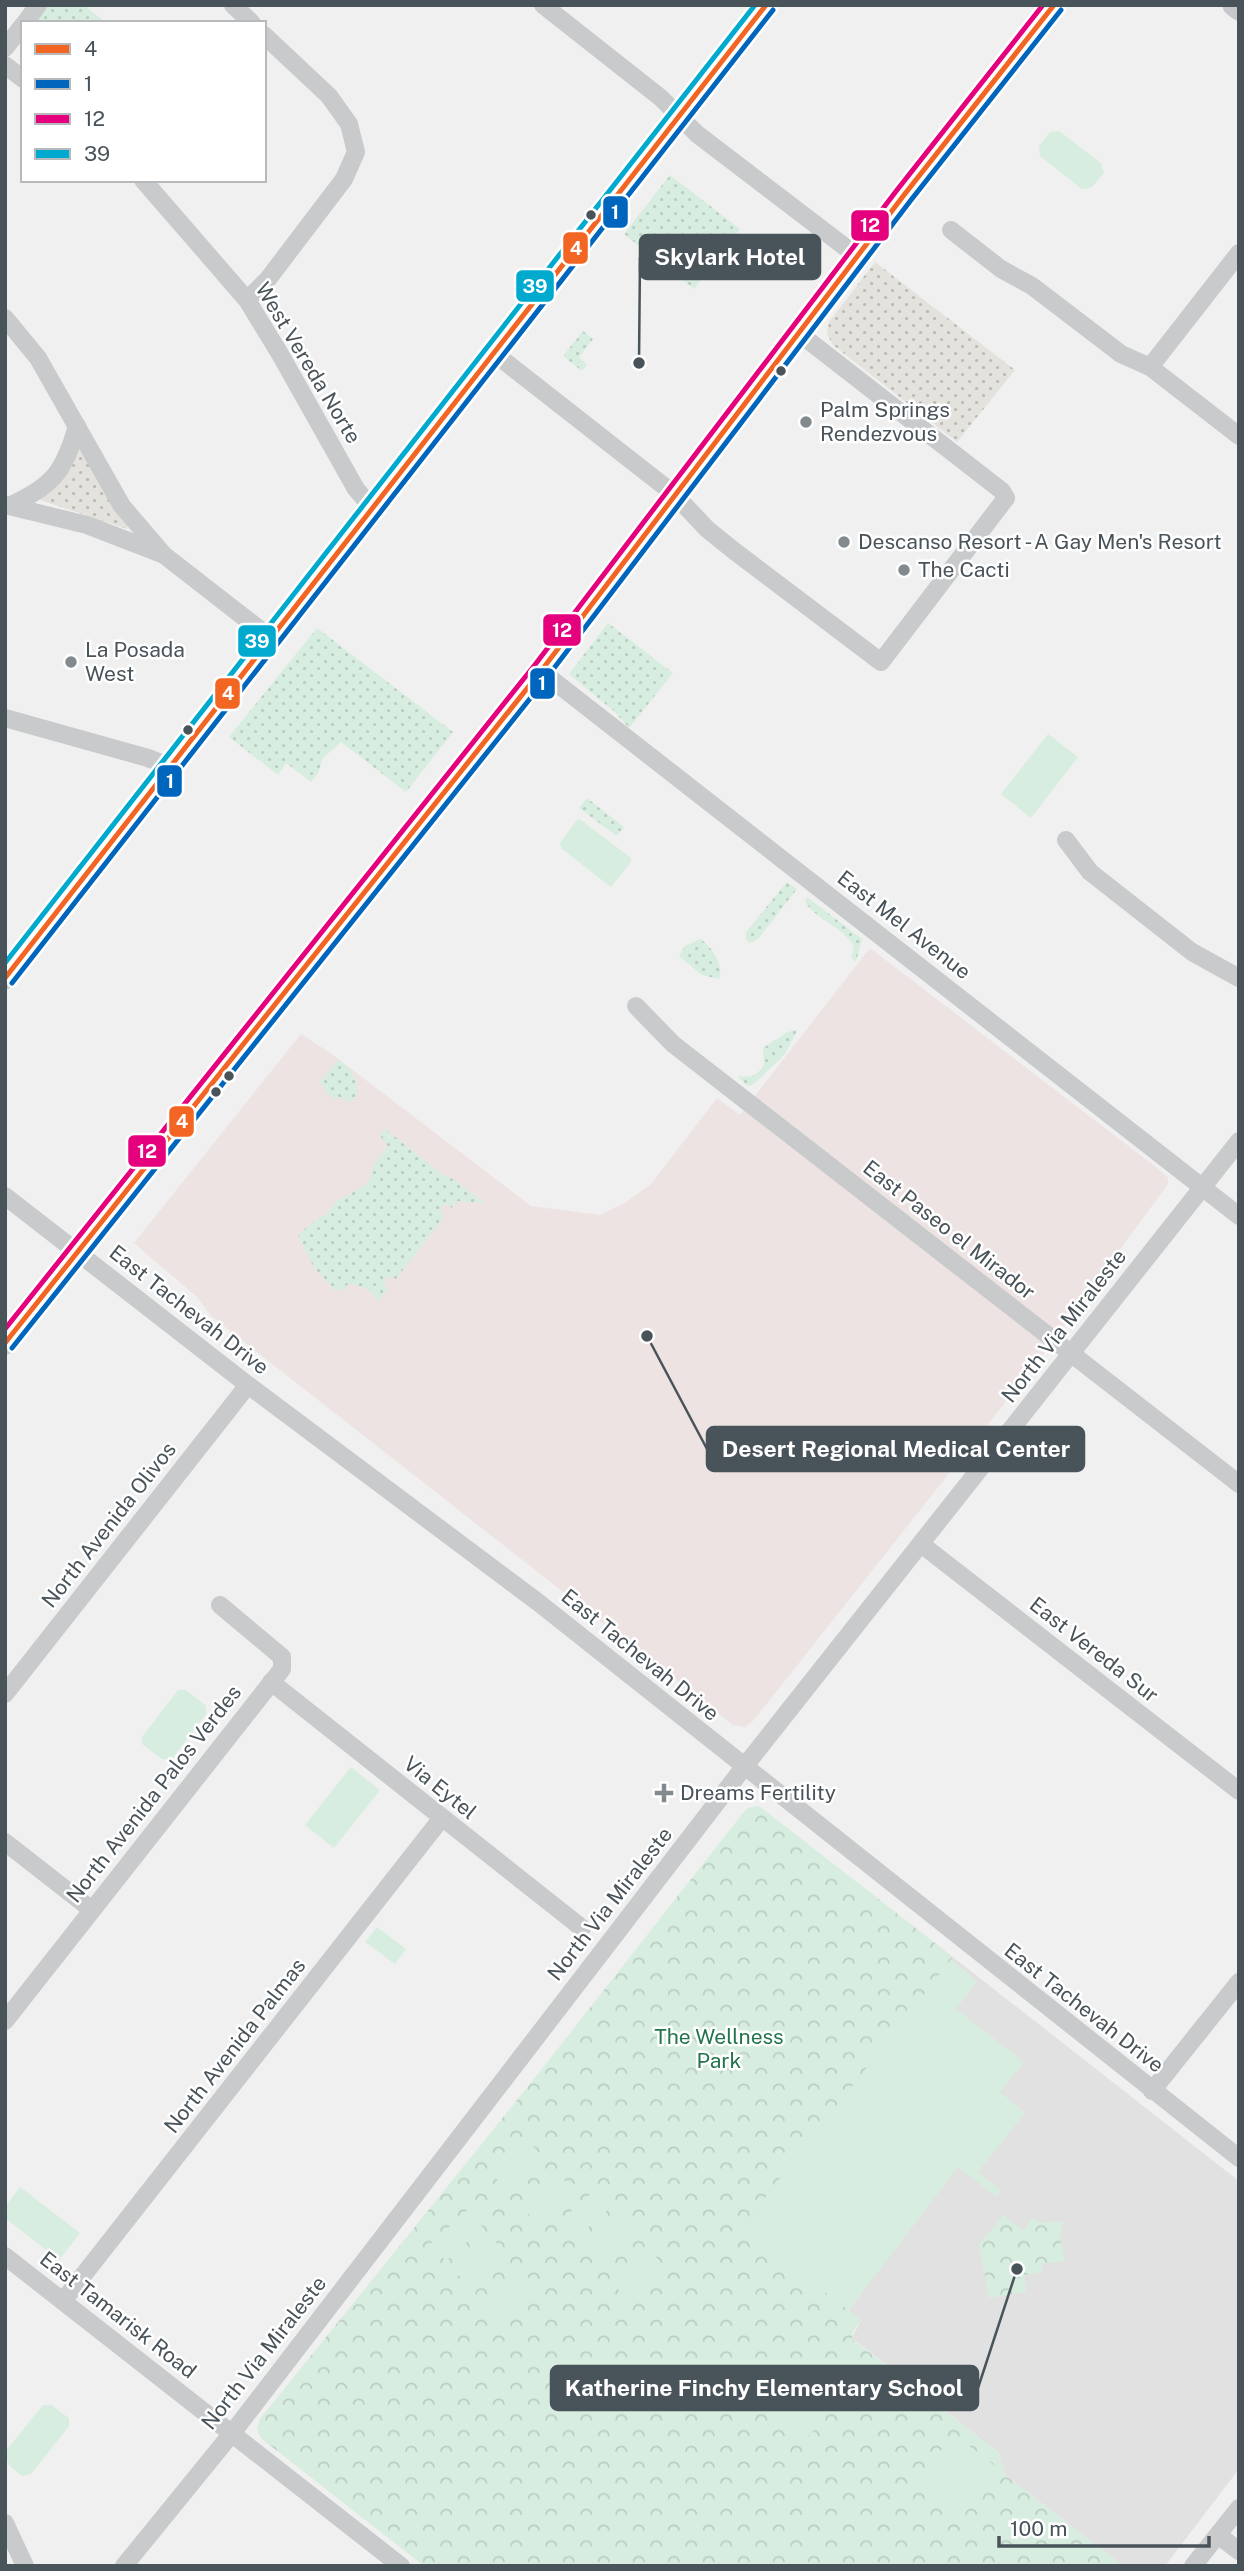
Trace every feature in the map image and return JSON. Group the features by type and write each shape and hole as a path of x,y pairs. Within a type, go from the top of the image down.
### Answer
{"main road":[{"path":"5,978 374,510 766,5"},
{"path":"5,1343 541,671 904,195 1054,5"},
{"path":"1234,5 1239,9"}],"street":[{"path":"26,21 38,5"},
{"path":"233,5 250,21"},
{"path":"543,5 661,98 697,134 858,257"},
{"path":"5,48 21,28"},
{"path":"247,300 268,279 344,179 356,152 349,124 329,96 266,36"},
{"path":"5,65 21,77"},
{"name":"West Vereda Norte","path":"145,182 247,300 356,489 374,510"},
{"path":"951,230 1002,269 1032,286 1121,355 1150,367 1239,436"},
{"path":"1150,367 1239,253"},
{"path":"5,318 38,358 122,506 163,555 272,639"},
{"path":"494,353 674,494 707,529 733,550 881,662 1006,498 1003,491 800,334"},
{"path":"7,505 35,494 57,475 70,452 77,426"},
{"path":"7,505 88,525 163,555"},
{"name":"East Mel Avenue","path":"541,671 1239,1216"},
{"path":"5,718 172,767"},
{"path":"1066,840 1090,872 1110,888 1192,952 1239,978"},
{"name":"East Paseo el Mirador","path":"636,1006 673,1044 1239,1484"},
{"name":"North Via Miraleste","path":"124,2566 233,2432 744,1767 1239,1141"},
{"name":"East Tachevah Drive","path":"5,1196 408,1507 470,1550 1239,2158"},
{"name":"North Avenida Olivos","path":"5,1694 248,1385"},
{"name":"East Vereda Sur","path":"922,1544 1239,1791"},
{"name":"North Avenida Palos Verdes","path":"5,2021 282,1668 282,1657 220,1605"},
{"name":"Via Eytel","path":"271,1682 582,1928"},
{"name":"North Avenida Palmas","path":"63,2301 442,1818"},
{"path":"5,1843 92,1910"},
{"path":"1152,2091 1239,1982"},
{"name":"East Tamarisk Road","path":"5,2256 401,2566"},
{"path":"1193,2566 1239,2508"},
{"path":"5,2523 25,2566"},
{"path":"1218,2535 1239,2551"}],"shaded area":[{"path":"870,948 1161,1171 1168,1178 1168,1184 1042,1356 753,1721 745,1727 733,1725 211,1316 197,1297 134,1243 301,1034 329,1052 531,1206 600,1215 623,1204 651,1184 717,1098 740,1115"},
{"path":"953,1957 1239,2181 1239,2469 1165,2566 1123,2566 1005,2475 999,2453 852,2338 861,2320 741,2227"}],"green space":[{"path":"46,5 84,5 104,21 34,21"},
{"path":"1059,131 1101,163 1104,173 1091,188 1082,189 1040,156 1039,146 1050,132"},
{"path":"670,175 740,229 694,289 624,234"},
{"path":"583,331 593,339 579,357 587,365 582,371 563,356"},
{"path":"608,623 673,673 629,728 615,712 569,674"},
{"path":"317,628 453,732 406,792 341,742 323,758 318,773 311,782 286,763 278,775 229,737"},
{"path":"1048,734 1078,757 1031,818 1001,794"},
{"path":"587,798 624,827 617,836 579,808"},
{"path":"577,820 581,820 631,858 631,862 611,887 561,848 560,843"},
{"path":"787,882 797,889 758,939 750,943 746,939 746,932"},
{"path":"807,897 862,939 856,962 851,957 854,946 849,939 810,909 805,902"},
{"path":"700,939 716,957 720,968 719,979 702,975 679,956 685,946"},
{"path":"794,1030 797,1031 785,1054 754,1084 748,1086 737,1076 749,1076 758,1072 764,1065 763,1048"},
{"path":"338,1060 354,1077 358,1093 351,1102 339,1097 336,1100 331,1095 329,1097 320,1082"},
{"path":"385,1129 443,1175 485,1203 457,1201 452,1208 446,1204 442,1206 440,1211 444,1217 396,1279 386,1278 384,1284 388,1289 379,1301 361,1286 346,1285 347,1288 336,1291 314,1268 298,1235 325,1215 336,1202 364,1186 369,1180 374,1164 388,1147 380,1135"},
{"path":"178,1690 186,1690 206,1706 206,1714 171,1760 162,1759 142,1744 142,1737"},
{"path":"351,1767 380,1790 334,1848 305,1825"},
{"name":"The Wellness Park","path":"759,1806 953,1957 742,2227 861,2320 852,2339 999,2453 1005,2475 1123,2566 424,2566 262,2439 257,2429 260,2419 530,2084 747,1808"},
{"path":"377,1927 406,1949 395,1964 365,1942"},
{"path":"951,1960 977,1981 956,2009 1024,2062 1000,2092 1025,2113 978,2172 1001,2191 997,2197 958,2167 849,2310 742,2228"},
{"path":"531,2144 547,2161 511,2194 495,2177"},
{"path":"557,2172 573,2190 537,2223 521,2206"},
{"path":"20,2187 80,2233 59,2260 5,2218 5,2207"},
{"path":"595,2190 611,2207 574,2240 558,2223"},
{"path":"468,2210 483,2228 446,2261 430,2244"},
{"path":"1003,2215 1023,2231 1032,2218 1040,2223 1064,2223 1060,2237 1065,2261 1042,2264 1042,2272 1024,2275 1026,2292 989,2298 979,2245"},
{"path":"621,2218 637,2235 600,2269 584,2251"},
{"path":"493,2239 508,2256 471,2289 456,2272"},
{"path":"647,2247 662,2264 625,2297 610,2280"},
{"path":"519,2267 534,2284 497,2318 482,2300"},
{"path":"820,2371 844,2391 809,2436 785,2416"},
{"path":"43,2405 51,2405 69,2418 69,2426 31,2474 22,2476 8,2464 5,2452"},
{"path":"954,2434 999,2469 959,2521 914,2485"}],"sand":[{"path":"875,262 1015,370 957,442 833,345 827,334 829,322"},
{"path":"78,444 128,525 127,529 40,500"}],"transit line":[{"name":"39","path":"5,963 755,5"},
{"name":"4","path":"5,978 766,5"},
{"name":"12","path":"5,1329 534,666 897,190 1043,5"},
{"name":"4","path":"5,1343 541,671 904,195 1054,5"},
{"name":"1","path":"12,983 773,10"},
{"name":"1","path":"12,1348 548,676 911,200 1061,10"}],"place":[{"name":"Skylark Hotel","path":"639,363"},
{"name":"Palm Springs Rendezvous","path":"806,422"},
{"name":"Descanso Resort - A Gay Men's Resort","path":"844,542"},
{"name":"The Cacti","path":"904,570"},
{"name":"La Posada West","path":"71,662"},
{"name":"Desert Regional Medical Center","path":"647,1336"},
{"name":"Dreams Fertility","path":"664,1793"},
{"name":"Katherine Finchy Elementary School","path":"1017,2269"}]}
